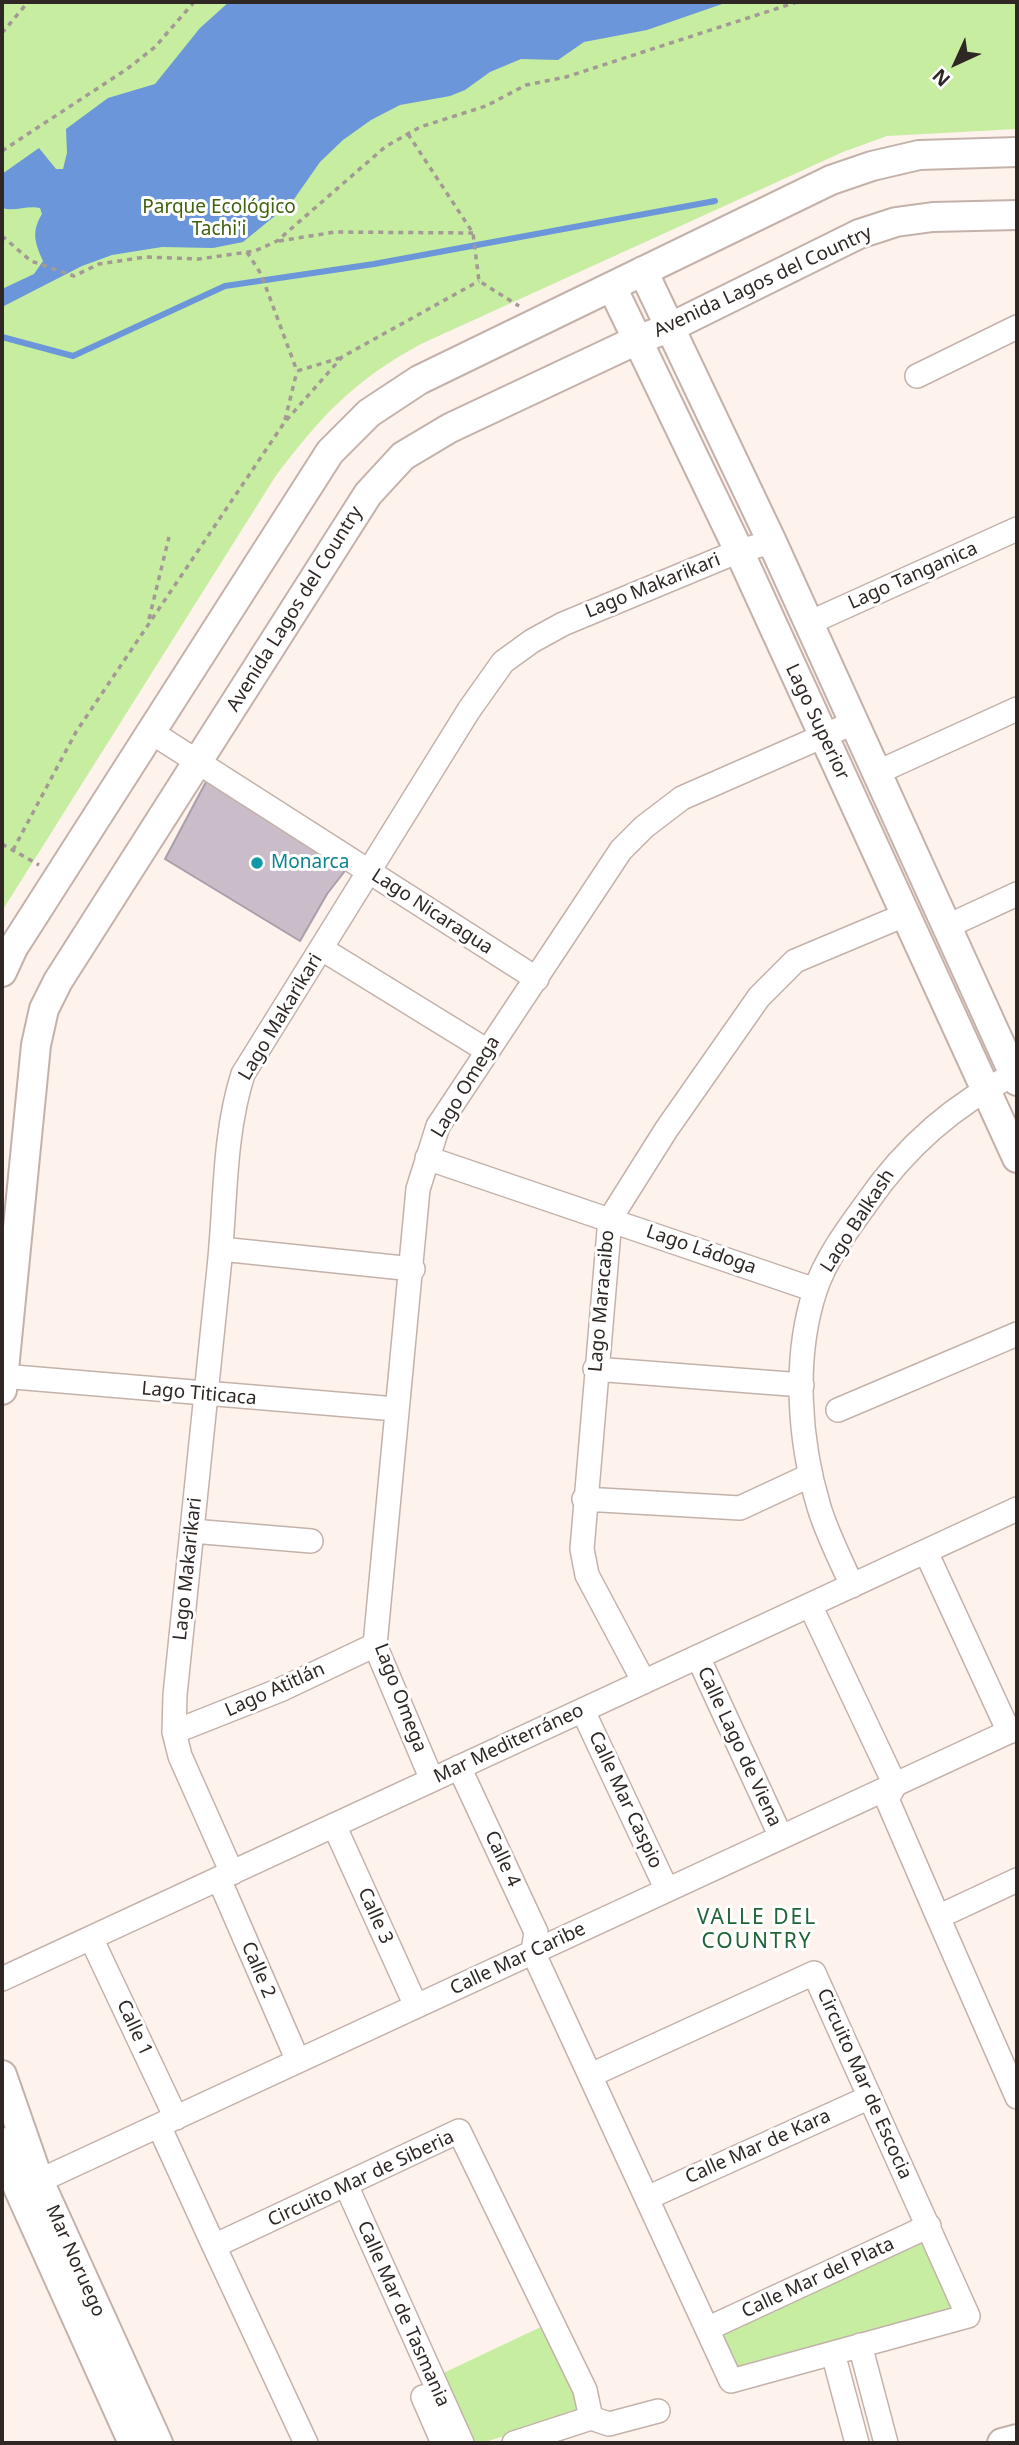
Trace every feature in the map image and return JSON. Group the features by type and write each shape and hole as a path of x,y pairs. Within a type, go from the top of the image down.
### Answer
{"street":[{"path":"2,972 13,948 330,452 369,413 419,380 831,180 872,166 919,155 1017,152"},
{"name":"Avenida Lagos del Country","path":"2,1381 36,1045 44,1009 58,981 368,494 403,456 450,428 637,340 669,328 859,234 896,222 933,217 1017,215"},
{"name":"Lago Superior","path":"643,271 772,542 1016,1076"},
{"name":"Lago Superior","path":"612,288 739,551 1017,1158"},
{"path":"917,376 1017,327"},
{"name":"Lago Tanganica","path":"809,623 1017,529"},
{"name":"Lago Makarikari","path":"225,1876 180,1756 174,1732 175,1695 221,1249 229,1138 234,1101 243,1074 469,710 503,662 531,641 563,624 739,551 772,542"},
{"path":"876,773 1017,709"},
{"name":"Lago Omega","path":"432,1780 375,1645 396,1409 413,1269 418,1189 438,1126 621,850 644,827 682,798 853,723"},
{"name":"Lago Nicaragua","path":"151,732 537,979"},
{"path":"948,926 1017,894"},
{"name":"Lago Maracaibo","path":"644,1682 587,1575 582,1549 584,1499 610,1219 666,1130 759,998 795,961 907,914"},
{"path":"322,949 486,1050"},
{"name":"Lago Balkash","path":"852,1586 819,1509 811,1475 802,1385 806,1331 815,1290 843,1237 887,1172 919,1138 986,1090 1016,1076"},
{"name":"Lago Ládoga","path":"427,1158 815,1290"},
{"path":"221,1249 413,1269"},
{"path":"838,1410 1017,1334"},
{"path":"596,1370 802,1385"},
{"name":"Lago Titicaca","path":"2,1381 396,1409"},
{"path":"584,1499 740,1508 811,1475"},
{"name":"Mar Mediterráneo","path":"2,1979 1017,1510"},
{"path":"192,1531 311,1541"},
{"path":"926,1552 1013,1730"},
{"path":"810,1605 895,1785 887,1799 1017,2097"},
{"name":"Lago Atitlán","path":"174,1732 280,1689 375,1645"},
{"name":"Calle Lago de Viena","path":"698,1657 781,1838"},
{"name":"Calle Mar Caspio","path":"583,1710 667,1890"},
{"name":"Calle Mar Caribe","path":"29,2186 1013,1730"},
{"name":"Calle 4","path":"459,1767 536,1932 533,1952"},
{"name":"Calle 3","path":"334,1825 416,2006"},
{"name":"Calle 2","path":"225,1876 298,2061"},
{"path":"938,1917 1017,1880"},
{"name":"Calle 1","path":"91,1938 167,2122 214,2246"},
{"name":"Circuito Mar de Escocia","path":"533,1952 731,2381 968,2316 814,1973 591,2075"},
{"name":"Mar Noruego","path":"2,2075 29,2186 132,2443"},
{"name":"Calle Mar de Kara","path":"647,2198 870,2097"},
{"name":"Circuito Mar de Siberia","path":"214,2246 459,2131 585,2390 591,2418"},
{"name":"Mar Noruego","path":"2,2142 29,2186 158,2443"},
{"name":"Calle Mar de Tasmania","path":"340,2188 443,2443"},
{"name":"Calle Mar de Tasmania","path":"340,2188 462,2443"},
{"name":"Calle Mar del Plata","path":"707,2329 929,2226"},
{"path":"214,2246 306,2443"},
{"path":"860,2345 886,2443"},
{"path":"832,2353 857,2443"},
{"path":"514,2443 591,2418 609,2424 658,2411"},
{"path":"1002,2443 1017,2439"}],"path":[{"path":"2,33 28,2"},
{"path":"2,151 127,69 155,47 194,2"},
{"path":"277,241 353,173 420,127 485,106 526,85 566,77 797,2"},
{"path":"408,134 473,235 479,281"},
{"path":"2,236 31,261 74,276 99,264 146,257 199,259 247,252 277,241 335,232 473,235"},
{"path":"247,252 261,275 297,371 284,423"},
{"path":"479,281 514,302"},
{"path":"297,371 342,357 479,281"},
{"path":"13,850 76,732 284,423 342,357"},
{"path":"148,625 169,537"},
{"path":"2,844 59,876"}],"green space":[{"name":"Parque Ecológico Tachi'i","path":"2,2 1017,2 1017,129 887,136 843,152 421,344 357,386 323,418 275,477 2,911"},
{"path":"922,2216 964,2307 726,2375 701,2320"},
{"path":"547,2324 582,2413 481,2443 465,2443 433,2378"}],"water":[{"path":"229,2 728,2 647,30 584,42 558,60 521,59 490,72 465,90 450,96 400,105 371,120 343,140 320,162 292,202 243,242 213,248 162,247 112,255 82,266 2,307 2,289 34,274 43,261 35,238 36,226 42,214 40,208 2,208 2,174 39,148 56,169 63,169 67,153 66,129 108,98 155,84 200,28"}],"building":[{"name":"Monarca","path":"207,780 348,867 327,894 300,941 165,859"}],"waterway":[{"path":"2,337 73,356 225,286 374,264 715,201"}],"place":[{"name":"Monarca","path":"257,863"}],"district":[{"name":"VALLE DEL COUNTRY","path":"757,1930"}]}
